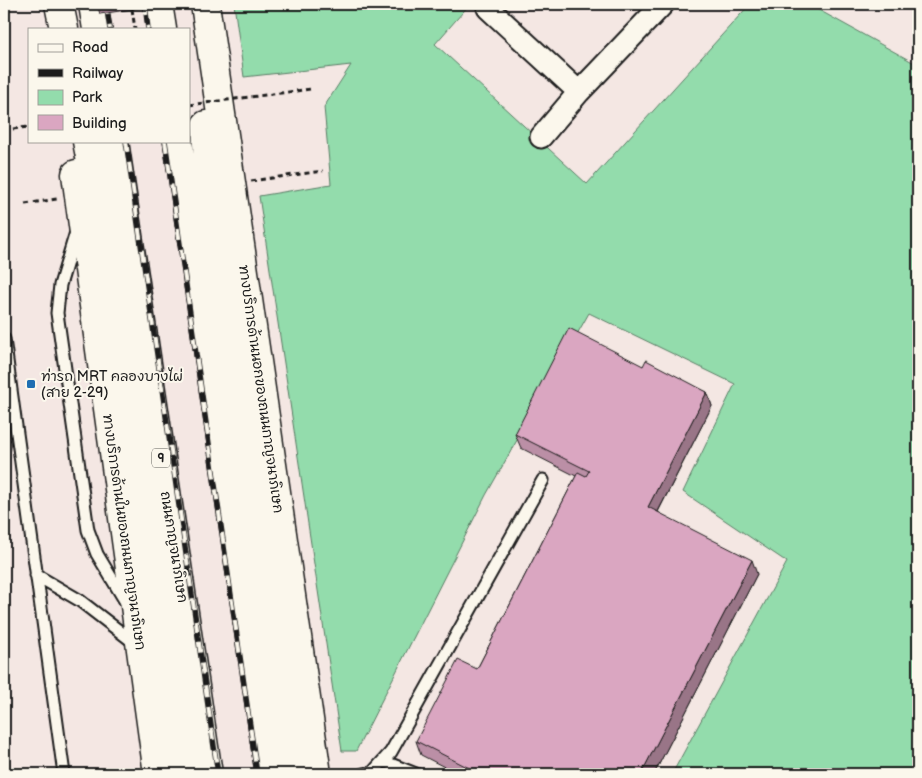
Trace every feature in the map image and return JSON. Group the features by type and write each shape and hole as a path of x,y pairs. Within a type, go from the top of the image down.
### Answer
{"main road":[{"path":"58,4 59,28"},
{"path":"58,4 64,28"},
{"path":"93,4 97,28"},
{"path":"200,4 212,234 259,548 297,774"},
{"name":"ทางบริการด้านนอกของถนนกาญจนาภิเษก","path":"205,4 316,774"},
{"path":"145,6 161,28"},
{"name":"ทางบริการด้านในของถนนกาญจนาภิเษก","path":"72,142 135,618 158,774"},
{"path":"87,142 107,244 182,774"},
{"name":"ถนนกาญจนาภิเษก","path":"114,142 208,774"},
{"path":"178,142 270,774"}],"street":[{"path":"541,137 579,92 663,4"},
{"path":"488,8 579,92"}],"lane":[{"path":"80,205 60,285 57,313 88,530 97,554 135,618"},
{"path":"4,339 64,774"},
{"path":"363,774 373,772 391,752 543,480"},
{"path":"36,575 79,600 139,647"},
{"path":"383,761 416,774"}],"path":[{"path":"135,28 145,6"},
{"path":"190,105 311,88"},
{"path":"4,130 28,127"},
{"path":"231,184 323,171"},
{"path":"25,204 80,205"}],"green space":[{"path":"234,4 470,4 435,44 587,184 750,4 808,4 918,65 918,774 672,774 787,562 683,492 735,384 589,313 486,495 356,751 342,751 259,196 331,184 324,107 351,65 244,77"}],"building":[{"path":"569,328 643,366 646,360 707,392 648,507 752,560 641,774 481,774 416,741 458,660 477,669 578,472 586,476 589,471 515,434"}],"railway":[{"path":"106,4 110,28"},
{"path":"145,4 148,28"},
{"path":"126,142 218,774"},
{"path":"165,142 257,774"}],"place":[{"name":"ท่ารถ MRT คลองบางไผ่ (สาย 2-29)","path":"31,384"}]}
